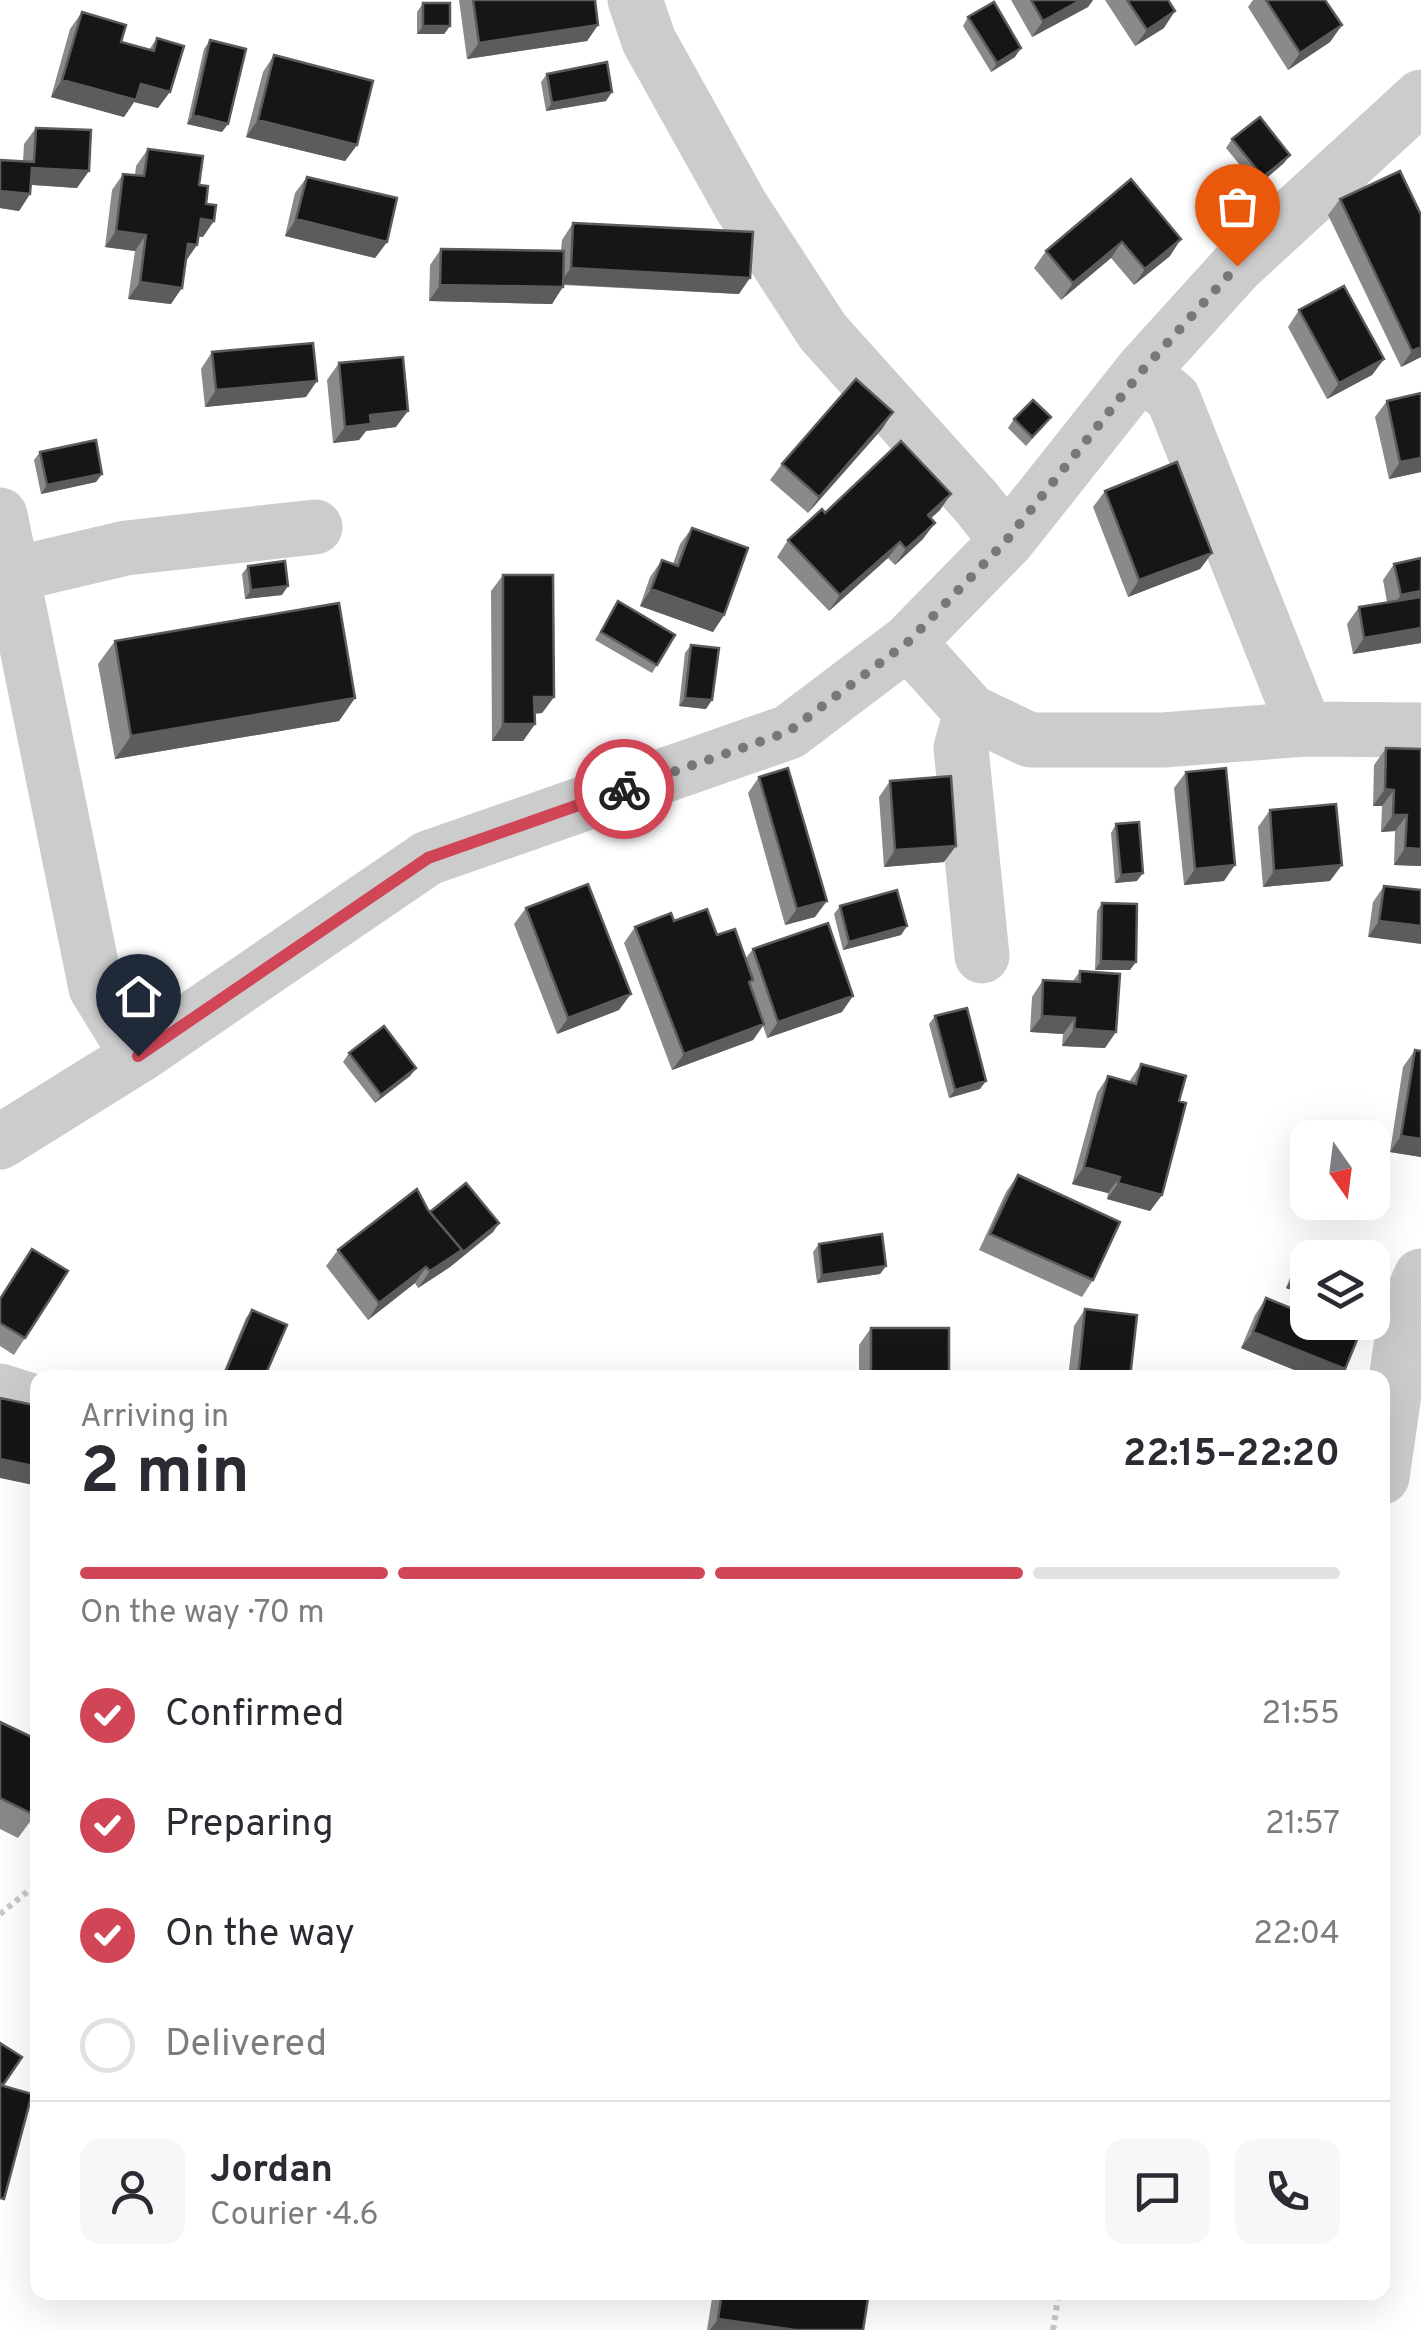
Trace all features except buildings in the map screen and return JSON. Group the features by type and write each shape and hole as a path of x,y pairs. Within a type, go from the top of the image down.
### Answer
{"street":[{"path":"635,0 649,42 740,206 823,332 976,502 1006,541"},
{"path":"0,1142 138,1056 428,858 788,732 908,642 1006,541 1141,372 1237,266 1421,97"},
{"path":"1141,372 1172,398 1304,729"},
{"path":"0,514 8,583 96,988 138,1056"},
{"path":"8,583 126,548 314,527"},
{"path":"908,642 971,712 1030,740 1164,740 1304,729 1421,730"},
{"path":"971,712 961,748 982,956"},
{"path":"1396,1464 1406,1311 1421,1276"},
{"path":"0,1391 30,1400"}],"path":[{"path":"0,1914 30,1890"},
{"path":"1052,2330 1058,2300"}],"way so far":[{"path":"624,789 788,732 908,642 1006,541 1141,372 1237,266"}],"route":[{"path":"138,1056 428,858 624,789"}]}
